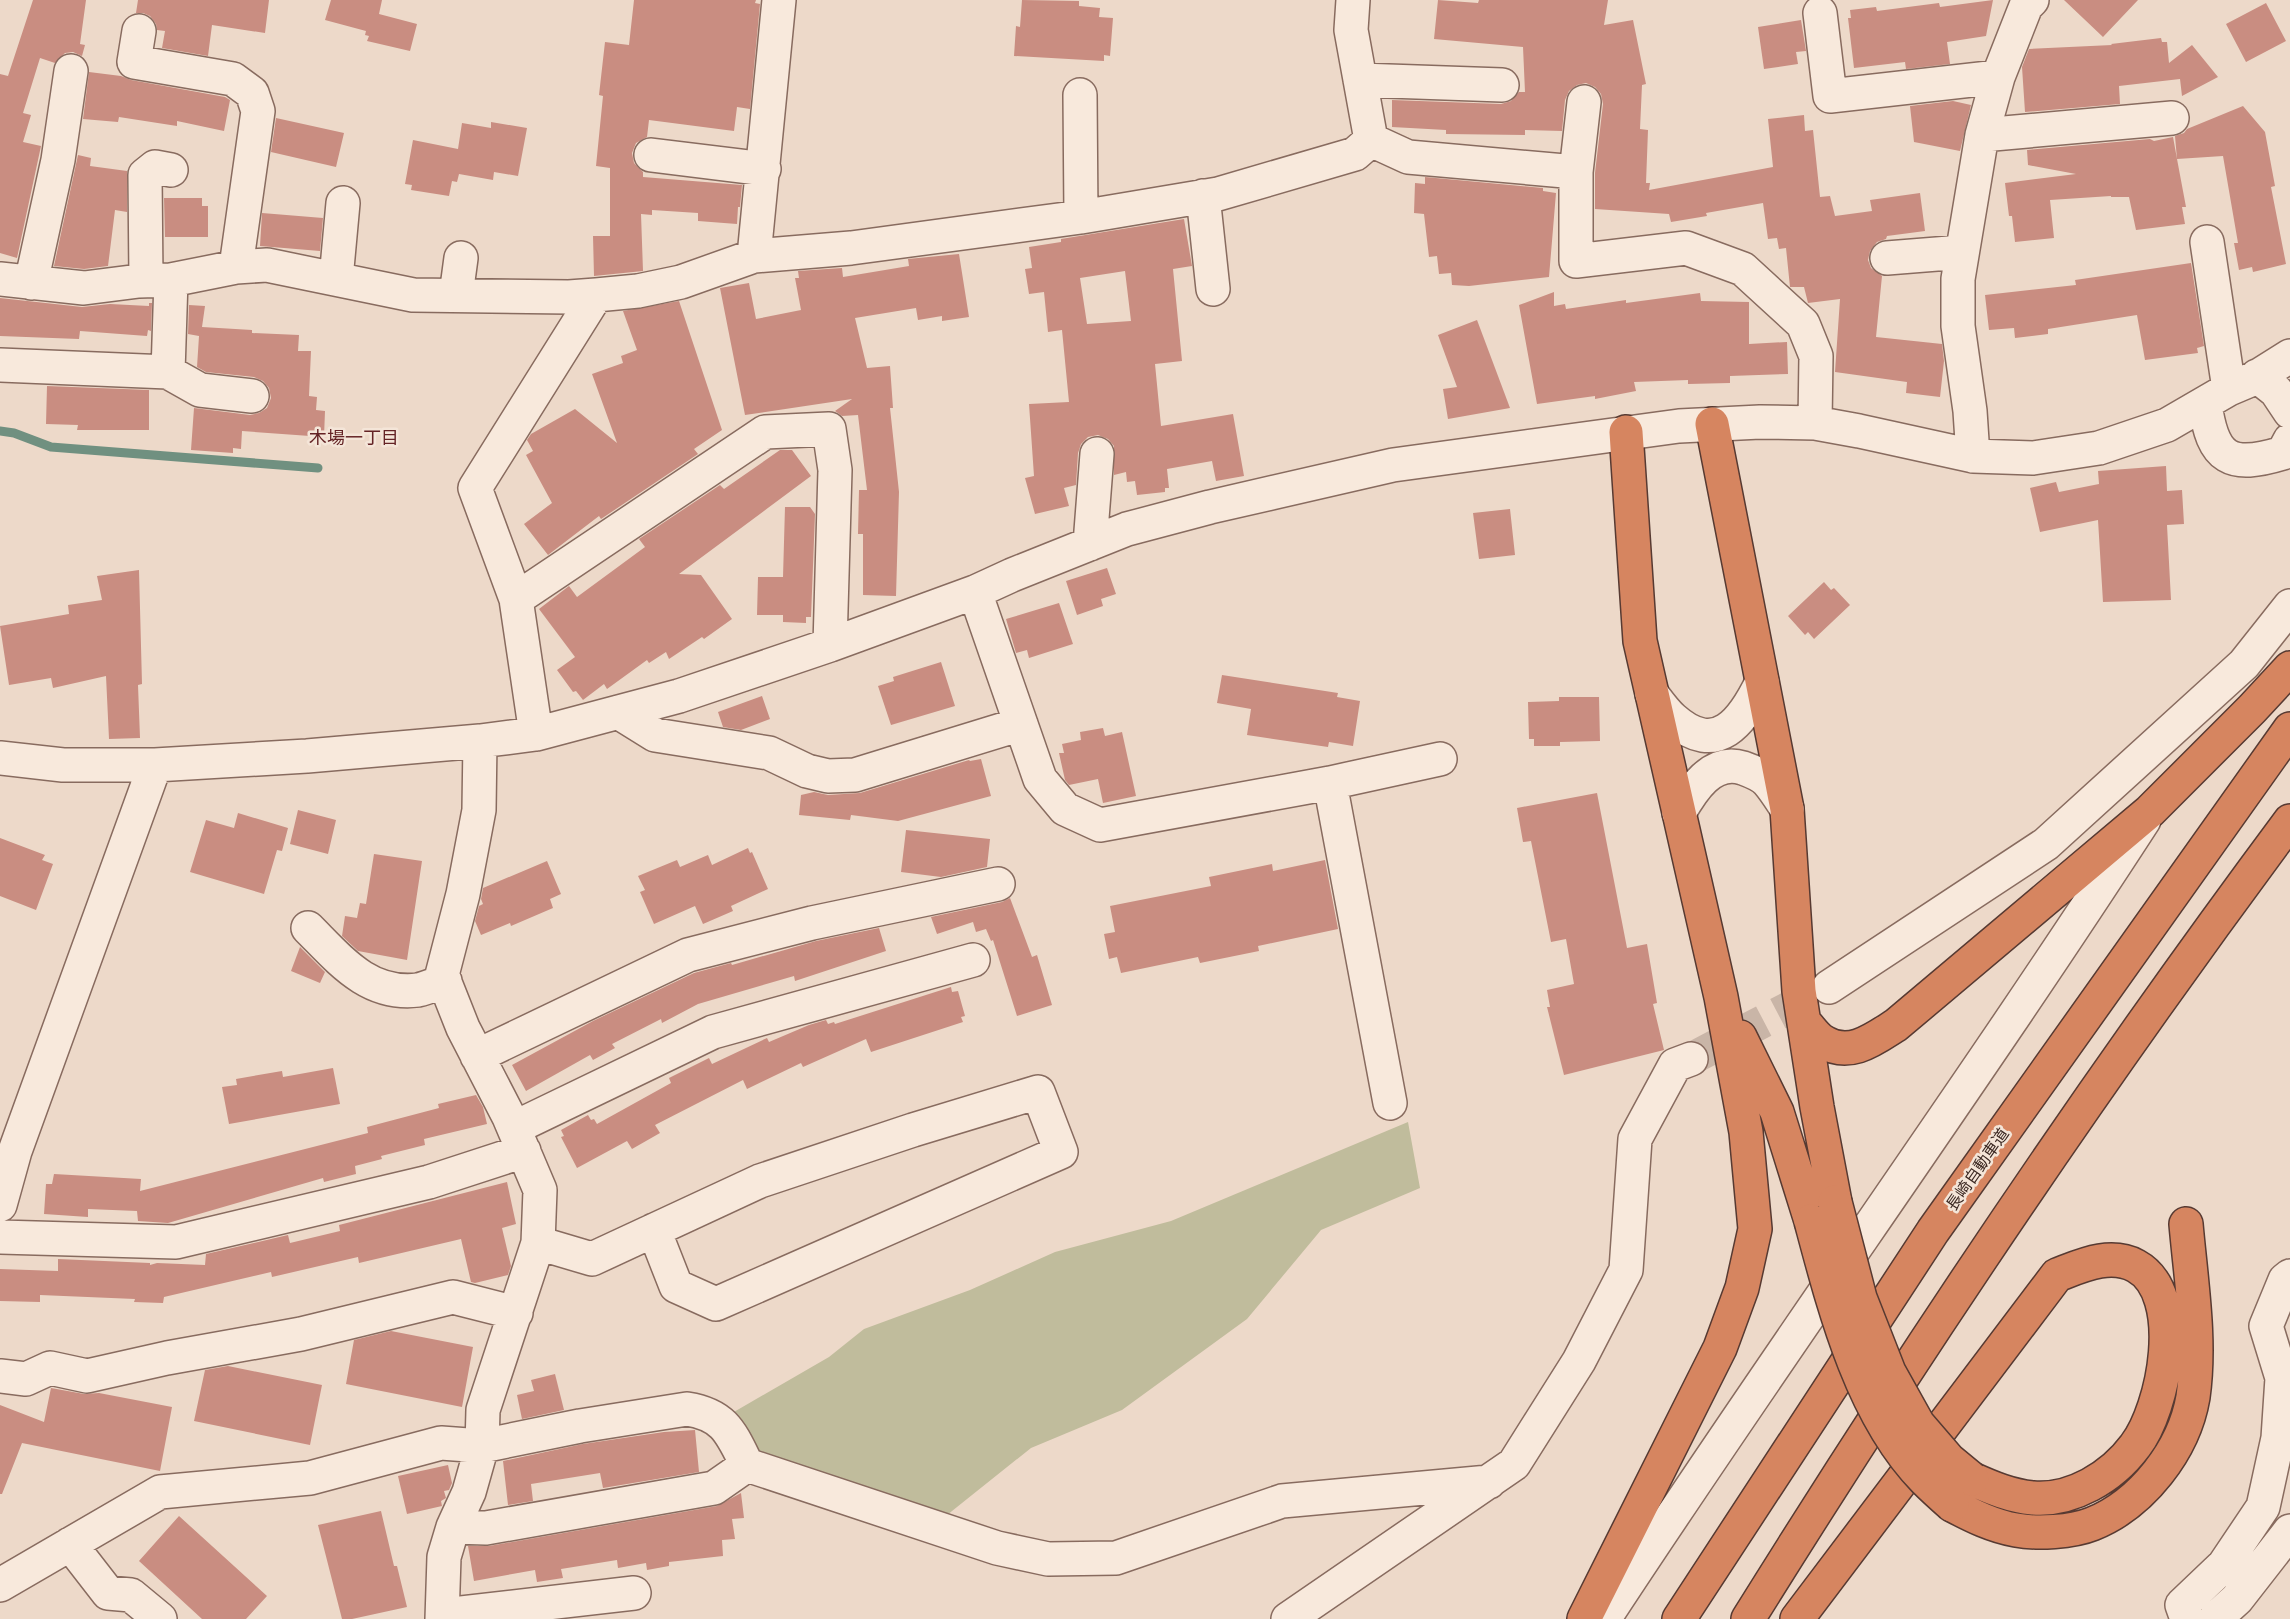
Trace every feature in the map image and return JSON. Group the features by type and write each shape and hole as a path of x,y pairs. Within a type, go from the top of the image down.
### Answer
{"highway":[{"path":"1712,424 1787,809 1799,991 1816,1107 1823,1212 1837,1320 1869,1396 1899,1447 1924,1479 1952,1505 1985,1522 2017,1530 2053,1532 2092,1525 2126,1505 2149,1485 2170,1457 2182,1430 2192,1398 2196,1353 2195,1315 2186,1224"},
{"path":"1584,1619 1720,1348 1742,1288 1755,1229 1746,1132 1720,997 1640,640 1626,432"},
{"path":"1804,1022 1823,1042 1844,1049 1868,1043 1905,1017 2150,811 2253,709 2290,668"},
{"name":"長崎自動車道","path":"1679,1619 1933,1231 2290,729"},
{"path":"1748,1619 1972,1271 2084,1107 2290,821"},
{"path":"1720,997 1823,1212 1889,1372 1918,1424 1949,1460 1972,1479 2004,1493 2035,1498 2071,1494 2098,1480 2136,1446 2151,1419 2160,1389 2165,1354 2166,1317 2160,1295 2151,1279 2135,1266 2114,1260 2092,1262 2057,1275 1797,1619"}],"street":[{"path":"754,256 779,0"},
{"path":"1353,0 1351,30 1371,140"},
{"path":"1973,456 1970,411 1958,326 1958,279 1982,135 1998,77 2026,6 2032,0"},
{"path":"1820,13 1830,96 1998,77"},
{"path":"139,31 123,61 233,80 252,93 258,111 236,267"},
{"path":"71,71 58,160 16,281 84,288 159,280 236,267 267,265 413,295 597,296 638,291 681,282 754,256 851,248 1081,217 1203,196 1355,154 1371,140"},
{"path":"1360,80 1502,85"},
{"path":"1080,95 1081,217"},
{"path":"1584,102 1576,172 1576,261 1686,248 1743,269 1803,324 1816,356 1815,423"},
{"path":"1982,135 2172,118"},
{"path":"1371,140 1408,157 1576,172"},
{"path":"651,155 764,169"},
{"path":"168,372 145,175 155,167 171,170"},
{"path":"1203,196 1213,289"},
{"path":"336,279 343,203"},
{"path":"2207,242 2230,390 2212,439 2223,454 2236,460 2263,459 2283,453 2290,440"},
{"path":"1887,258 1962,252"},
{"path":"456,295 461,258"},
{"path":"536,734 516,599 475,488 597,296"},
{"path":"0,758 63,765 155,765 249,761 536,734 679,696 830,645 975,592 1012,574 1127,529 1210,507 1393,465 1626,432 1712,424 1815,423 1859,430 1973,456 2033,458 2099,448 2167,424 2290,356"},
{"path":"0,365 168,372 200,390 252,396"},
{"path":"2230,390 2276,391 2290,411"},
{"path":"516,599 765,432 829,429 835,470 830,645"},
{"path":"1090,544 1097,454"},
{"path":"975,592 1040,779 1065,810 1100,825 1330,783 1440,759"},
{"path":"1829,987 2046,844 2244,664 2290,606"},
{"path":"1652,694 1672,718 1687,729 1701,735 1716,735 1729,730 1740,720 1750,708 1762,682"},
{"path":"618,712 655,735 769,753 807,771 828,776 855,775 1021,724"},
{"path":"480,741 479,810 463,894 442,975 463,1028 519,1140 540,1190 538,1243 483,1410 482,1446 470,1492 453,1527 444,1557 443,1617 537,1612 634,1593"},
{"path":"0,1205 8,1148 155,765"},
{"path":"1679,813 1690,793 1703,779 1716,770 1734,765 1766,780 1787,809"},
{"path":"1330,783 1390,1103"},
{"path":"1604,1619 1678,1506 2055,957 2150,811"},
{"path":"477,1056 688,955 812,923 998,884"},
{"path":"308,928 336,957 362,979 386,989 418,990 445,981"},
{"path":"0,1237 176,1242 429,1182 519,1140 713,1032 973,960"},
{"path":"1288,1619 1514,1464 1579,1361 1626,1270 1635,1139 1675,1065 1691,1059"},
{"path":"538,1243 592,1259 654,1230 760,1181 913,1130 1038,1092 1061,1152 716,1304 676,1286 654,1230"},
{"path":"2187,1619 2182,1605 2224,1565 2263,1507 2278,1438 2282,1378 2266,1326 2284,1280 2290,1276"},
{"path":"0,1376 26,1379 50,1368 87,1376 167,1358 301,1334 453,1297 516,1313"},
{"path":"0,1585 160,1492 310,1478 441,1443 482,1446 580,1426 687,1409 715,1417 724,1425 747,1465 997,1548 1048,1559 1116,1558 1282,1501 1489,1482"},
{"path":"453,1527 486,1528 714,1488 747,1465"},
{"path":"2215,1619 2237,1599 2290,1531"},
{"path":"70,1544 117,1607 131,1595 160,1619"}],"shaded area":[{"path":"1408,1122 1420,1188 1321,1230 1247,1319 1122,1410 1031,1448 942,1519 769,1473 727,1416 829,1357 864,1329 970,1290 1055,1252 1171,1221"}],"building":[{"path":"33,0 86,0 80,44 85,45 82,56 73,52 65,53 55,63 40,58 23,113 31,115 23,142 41,146 17,258 0,253 0,74 8,76"},
{"path":"138,0 269,0 265,33 212,25 208,56 162,48 165,31 157,30 150,16 136,13"},
{"path":"331,0 382,0 379,14 417,24 410,51 367,41 369,36 365,35 366,31 325,20"},
{"path":"634,0 756,0 755,3 760,4 750,109 737,107 734,131 649,120 647,137 636,143 632,153 634,163 643,172 643,177 742,185 740,207 738,207 737,224 698,221 698,213 652,210 652,215 641,214 643,271 594,276 593,236 610,236 610,168 596,166 603,96 599,95 605,42 629,45"},
{"path":"1022,0 1079,1 1079,6 1100,8 1099,17 1113,18 1110,56 1104,55 1104,61 1014,56 1016,26 1020,27"},
{"path":"1438,0 1478,3 1479,0 1608,0 1604,25 1633,20 1646,84 1642,85 1640,129 1648,130 1646,183 1650,183 1649,190 1773,167 1768,119 1804,115 1805,131 1813,130 1820,197 1830,196 1835,216 1872,211 1870,200 1920,193 1925,231 1887,236 1886,239 1877,242 1870,251 1868,260 1871,268 1882,276 1876,337 1942,344 1944,361 1940,397 1906,393 1907,382 1835,372 1840,299 1808,303 1804,287 1790,287 1786,248 1779,249 1777,238 1768,239 1763,203 1671,222 1669,214 1595,209 1595,173 1603,104 1601,94 1595,87 1586,83 1577,85 1569,91 1565,100 1562,131 1525,130 1525,135 1446,134 1446,130 1392,127 1392,100 1501,104 1511,101 1519,92 1525,92 1523,47 1434,39"},
{"path":"1993,0 1986,36 1947,42 1950,64 1906,69 1905,62 1854,68 1848,18 1851,18 1850,10 1876,7 1877,11 1939,3 1940,7"},
{"path":"2064,0 2138,0 2103,37"},
{"path":"2266,3 2286,41 2246,62 2226,24"},
{"path":"1801,20 1806,51 1796,52 1798,64 1764,69 1758,27"},
{"path":"2161,38 2162,42 2167,42 2169,63 2192,45 2218,77 2182,96 2180,79 2119,86 2120,104 2025,112 2022,67 2029,49 2112,45"},
{"path":"89,72 121,76 131,80 225,97 230,100 224,131 177,121 177,126 119,117 118,122 83,119"},
{"path":"1953,101 1971,105 1960,151 1914,142 1910,106"},
{"path":"2243,106 2265,132 2275,186 2271,187 2286,264 2253,272 2252,267 2239,270 2234,243 2238,243 2223,156 2177,159 2175,136"},
{"path":"276,118 344,133 336,167 271,152"},
{"path":"491,122 527,128 518,176 494,172 493,180 459,174 457,182 452,181 449,196 411,190 412,185 405,184 413,140 458,149 462,123 491,128"},
{"path":"2173,137 2186,207 2182,207 2185,224 2136,230 2129,197 2050,200 2054,238 2015,242 2005,183 2076,174 2028,165 2027,150 2150,139 2154,141"},
{"path":"78,155 91,158 90,166 127,171 127,212 115,210 108,266 84,269 54,266"},
{"path":"1425,177 1543,188 1543,191 1556,193 1549,277 1469,286 1452,285 1451,273 1439,274 1437,256 1429,257 1424,214 1414,213 1415,183 1425,184"},
{"path":"164,198 202,198 202,206 208,206 208,237 165,237"},
{"path":"262,213 323,218 320,251 260,246"},
{"path":"1184,219 1192,266 1173,269 1182,361 1155,364 1161,426 1233,414 1244,476 1216,481 1212,461 1167,469 1169,488 1165,488 1165,492 1137,495 1135,481 1127,482 1126,472 1114,475 1114,446 1108,439 1098,435 1088,437 1081,444 1078,453 1076,485 1064,488 1069,506 1035,514 1025,478 1034,476 1029,404 1069,402 1062,330 1048,332 1044,292 1029,294 1025,269 1032,268 1029,247 1061,242 1061,239","holes":["1125,271 1131,321 1087,324 1080,278"]},
{"path":"959,254 969,317 942,321 942,316 918,320 916,308 855,318 867,368 890,366 893,408 890,408 899,492 896,596 863,595 863,534 858,534 859,490 867,490 858,415 842,416 835,411 852,399 745,415 720,288 749,283 756,319 801,310 795,278 799,278 798,271 842,268 843,277 909,266 908,259"},
{"path":"2191,263 2204,346 2197,348 2198,353 2145,360 2137,315 2048,329 2048,334 2015,338 2014,328 1989,330 1985,295 2076,285 2075,280"},
{"path":"1554,292 1554,306 1565,304 1566,309 1626,300 1626,303 1700,293 1701,301 1749,302 1749,344 1787,342 1788,374 1730,376 1730,383 1688,384 1688,380 1634,382 1636,391 1595,399 1595,396 1537,404 1519,305"},
{"path":"0,298 82,307 110,304 149,306 149,303 152,303 151,331 148,330 147,336 80,331 79,339 0,336"},
{"path":"679,301 722,430 694,449 698,454 601,519 599,516 548,555 524,524 552,503 526,455 533,451 527,440 531,434 575,409 617,443 592,374 623,363 621,356 637,350 623,311"},
{"path":"189,305 205,306 202,327 252,330 252,333 299,335 298,351 311,351 309,396 317,397 316,410 325,411 324,437 242,431 241,449 233,448 233,453 191,450 194,408 250,415 267,408 271,398 269,388 263,381 254,377 206,372 197,367 199,336 188,334"},
{"path":"1477,320 1510,408 1448,419 1443,389 1457,387 1438,335"},
{"path":"47,386 149,390 149,430 77,430 78,425 46,424"},
{"path":"780,450 792,450 811,476 679,574 701,575 732,619 704,639 702,637 669,659 666,652 649,663 647,660 607,689 604,684 583,700 576,691 573,692 557,670 575,657 539,609 569,586 577,597 645,547 639,539 720,485 724,489"},
{"path":"2166,466 2167,491 2182,490 2184,524 2167,525 2171,600 2103,602 2098,520 2040,532 2030,488 2056,482 2059,492 2099,484 2098,471"},
{"path":"785,507 810,507 815,514 811,617 806,617 806,623 783,622 783,615 757,615 758,577 783,577"},
{"path":"1510,509 1515,555 1479,559 1473,513"},
{"path":"1107,568 1116,594 1101,599 1103,606 1077,615 1066,581"},
{"path":"139,570 142,684 138,685 140,738 109,739 106,676 53,688 51,678 9,685 0,626 69,614 68,605 102,600 97,576"},
{"path":"1824,582 1831,590 1834,588 1850,605 1814,639 1808,632 1805,635 1788,616"},
{"path":"1059,603 1073,644 1029,658 1027,650 1016,653 1006,619"},
{"path":"941,662 955,706 891,725 878,686 894,681 893,677"},
{"path":"1222,675 1338,693 1337,697 1360,701 1353,746 1329,742 1328,747 1247,735 1251,709 1217,703"},
{"path":"762,696 770,719 741,730 723,727 718,712"},
{"path":"1559,697 1599,697 1600,741 1560,742 1560,746 1534,746 1534,739 1529,739 1528,702 1559,701"},
{"path":"1103,728 1105,736 1122,732 1136,796 1103,803 1098,779 1069,785 1065,780 1059,753 1064,753 1062,744 1081,740 1080,732"},
{"path":"981,759 991,796 898,821 851,815 850,820 799,815 801,795 814,792 828,795 860,793 969,760"},
{"path":"1597,793 1627,948 1647,944 1657,1003 1653,1004 1664,1050 1564,1075 1547,1007 1550,1007 1547,990 1574,984 1566,939 1551,942 1531,841 1523,842 1517,808"},
{"path":"298,810 336,820 328,854 290,844"},
{"path":"238,813 288,828 282,851 277,850 264,894 190,872 206,820 234,828"},
{"path":"906,830 990,839 987,867 941,877 901,872"},
{"path":"0,838 45,855 42,860 53,864 36,910 0,896"},
{"path":"748,848 750,853 752,852 768,889 731,906 733,911 703,924 695,906 654,924 640,892 645,890 638,876 677,860 680,867 708,855 712,865"},
{"path":"374,854 422,861 407,960 358,951 342,936 345,916 357,918 360,903 366,904"},
{"path":"1325,860 1338,929 1258,946 1259,951 1200,963 1198,957 1121,973 1117,957 1109,959 1104,934 1115,932 1110,906 1211,886 1209,877 1272,864 1273,871"},
{"path":"547,861 561,894 550,899 553,908 511,926 510,923 481,935 475,921 479,906 483,904 481,899 483,888"},
{"path":"1010,898 1032,957 1037,955 1052,1005 1017,1016 993,940 991,941 986,929 976,932 973,922 937,934 931,917 1002,902"},
{"path":"879,928 886,951 795,981 794,976 698,1004 662,1023 661,1019 612,1044 615,1048 593,1060 590,1055 526,1091 512,1065 593,1021 694,973 731,963 732,965 816,941"},
{"path":"300,947 325,972 320,983 291,971"},
{"path":"951,987 952,992 958,991 965,1016 961,1017 963,1022 871,1052 866,1039 803,1067 801,1063 747,1089 743,1080 655,1125 660,1133 632,1149 627,1141 577,1168 561,1137 564,1136 561,1130 588,1115 597,1124 671,1083 669,1078 709,1058 712,1064 767,1038 769,1042 826,1020 828,1024 834,1022 835,1024"},
{"path":"333,1068 340,1104 229,1124 222,1087 237,1085 236,1079 282,1071 283,1077"},
{"path":"476,1095 483,1107 487,1124 424,1139 425,1145 381,1156 382,1159 355,1166 356,1174 324,1182 323,1178 168,1223 138,1221 137,1211 88,1209 88,1217 44,1214 46,1184 52,1184 54,1174 141,1179 140,1191 368,1133 367,1127 439,1108 438,1104"},
{"path":"507,1182 516,1224 502,1228 511,1266 508,1275 475,1283 471,1282 461,1239 359,1263 358,1257 272,1277 271,1272 164,1297 163,1303 134,1302 135,1299 40,1295 40,1302 0,1301 0,1269 58,1271 58,1259 150,1263 150,1265 157,1263 205,1265 206,1254 288,1235 290,1243 340,1231 339,1225"},
{"path":"391,1331 473,1347 462,1407 346,1384 354,1340"},
{"path":"228,1366 322,1385 310,1445 194,1421 205,1370"},
{"path":"555,1374 564,1410 522,1419 517,1395 534,1391 531,1380"},
{"path":"51,1388 84,1394 99,1393 172,1407 160,1471 22,1443 2,1494 0,1494 0,1405 44,1422"},
{"path":"695,1430 699,1472 603,1488 600,1473 531,1484 533,1501 508,1505 503,1461 583,1444 664,1432"},
{"path":"448,1465 452,1483 449,1490 444,1491 446,1498 441,1501 442,1506 407,1514 398,1476"},
{"path":"741,1493 744,1518 732,1519 735,1539 722,1540 723,1556 669,1562 669,1566 647,1570 646,1563 618,1568 617,1560 561,1569 563,1578 537,1582 535,1570 474,1581 468,1546 489,1546 717,1506"},
{"path":"381,1511 394,1566 397,1566 407,1607 352,1619 342,1619 318,1525"},
{"path":"179,1516 267,1596 246,1619 202,1619 139,1561"}],"waterway":[{"path":"0,431 14,433 51,447 318,468"}],"tunnel":[{"path":"1691,1059 1825,989"}],"district":[{"name":"木場一丁目","path":"354,437"}]}
